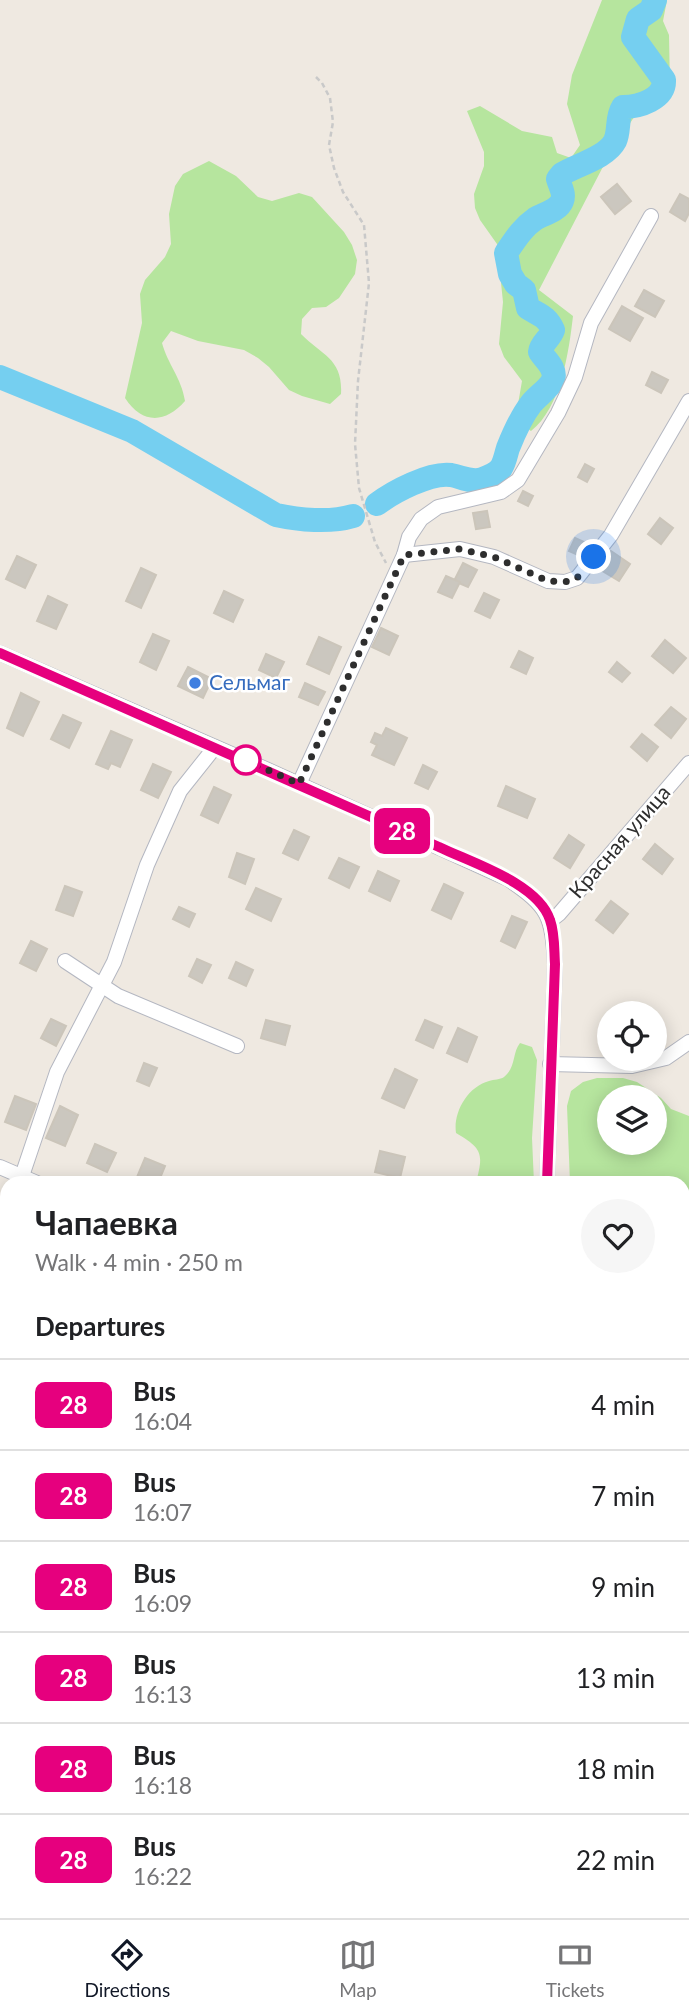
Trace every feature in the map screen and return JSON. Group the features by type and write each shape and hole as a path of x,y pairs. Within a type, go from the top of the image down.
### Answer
{"street":[{"path":"299,784 404,555 409,537 421,519 438,507 502,492 518,480 558,413 575,377 591,323 651,216"},
{"path":"404,555 460,549 494,557 548,581 565,582 577,578 611,535 689,401"},
{"path":"0,653 299,784 508,879 530,893 543,907 550,921 555,964 547,1176"},
{"path":"0,1167 22,1176 57,1072 104,986 147,865 180,791 215,747"},
{"name":"Красная улица","path":"550,921 559,914 689,763"},
{"path":"65,961 118,996 237,1046"},
{"path":"550,1063 632,1066 666,1058 689,1042"}],"path":[{"path":"316,77 330,98 333,122 329,145 334,168 343,192 364,225 369,283 358,381 355,444 359,488 375,542 393,579"}],"green space":[{"path":"602,0 667,0 663,21 669,35 670,88 662,99 636,114 607,159 539,290 573,316 562,378 550,408 531,431 519,423 517,410 522,381 504,357 499,344 503,302 500,273 502,259 497,244 475,208 474,194 484,166 484,152 467,111 480,106 522,131 552,137 557,153 571,158 580,145 567,104 572,75"},
{"path":"209,161 236,176 258,197 272,201 299,193 312,197 344,232 352,245 357,260 355,274 339,298 326,307 312,308 302,319 301,334 330,359 339,373 341,394 330,404 289,390 269,367 244,350 198,341 171,331 162,343 181,385 185,401 170,414 154,418 139,413 125,398 142,323 140,294 145,280 165,257 171,244 169,214 175,186 183,174"},
{"path":"520,1043 532,1047 537,1060 532,1138 534,1176 478,1176 480,1159 476,1148 456,1133 459,1109 474,1089 508,1073"},
{"path":"597,1078 623,1078 637,1082 642,1085 597,1085 597,1155 667,1155 667,1105 689,1116 689,1176 570,1176 567,1106 571,1091 583,1082"}],"building":[{"path":"617,184 631,201 615,214 601,197"},
{"path":"680,194 689,199 689,213 685,221 670,212"},
{"path":"644,290 664,301 655,317 635,306"},
{"path":"622,306 643,318 630,341 609,329"},
{"path":"652,372 668,380 661,393 646,385"},
{"path":"585,464 594,469 587,482 578,477"},
{"path":"523,491 533,496 528,506 518,501"},
{"path":"487,511 490,527 476,529 473,513"},
{"path":"660,518 673,528 661,544 648,534"},
{"path":"575,538 584,542 578,555 569,551"},
{"path":"611,551 630,564 619,581 599,569"},
{"path":"17,556 36,565 25,588 6,579"},
{"path":"463,563 477,570 468,587 454,581"},
{"path":"141,568 156,575 141,608 126,601"},
{"path":"446,576 460,582 452,598 438,592"},
{"path":"224,591 243,600 233,622 214,613"},
{"path":"484,593 499,600 490,618 475,611"},
{"path":"48,596 67,605 56,629 37,621"},
{"path":"381,628 398,636 389,655 372,647"},
{"path":"153,634 169,641 156,670 140,662"},
{"path":"319,637 341,647 329,674 307,664"},
{"path":"665,640 686,658 673,673 652,656"},
{"path":"519,651 533,658 526,674 511,667"},
{"path":"266,654 284,662 276,678 259,670"},
{"path":"617,662 630,673 622,682 609,672"},
{"name":"Сельмаг","path":"188,667 212,679 203,698 178,686"},
{"path":"305,683 325,692 318,705 299,697"},
{"path":"21,693 39,702 23,736 7,728"},
{"path":"671,707 686,719 671,738 655,725"},
{"path":"63,715 81,723 69,748 51,739"},
{"path":"386,728 407,738 394,765 372,755 377,745 371,742 375,733 382,736"},
{"path":"111,731 132,740 120,767 111,763 108,769 96,764"},
{"path":"642,734 658,747 647,761 631,747"},
{"path":"153,764 171,772 158,798 141,790"},
{"path":"423,765 437,772 428,789 415,783"},
{"path":"506,786 535,799 527,818 498,806"},
{"path":"214,787 231,795 218,823 201,815"},
{"path":"294,830 309,837 298,860 283,853"},
{"path":"569,835 584,845 570,868 554,858"},
{"path":"655,844 673,859 662,874 643,859"},
{"path":"237,853 254,859 245,884 229,877"},
{"path":"339,858 359,867 349,888 329,878"},
{"path":"378,871 399,881 390,901 369,891"},
{"path":"444,884 463,893 451,919 432,910"},
{"path":"65,886 82,892 73,916 56,910"},
{"path":"256,888 281,899 271,921 246,909"},
{"path":"611,901 628,914 613,933 596,920"},
{"path":"179,907 195,914 189,927 173,919"},
{"path":"512,916 527,922 515,948 501,941"},
{"path":"31,941 47,949 36,971 20,963"},
{"path":"197,959 211,965 202,983 189,976"},
{"path":"236,962 253,970 246,986 229,978"},
{"path":"51,1019 66,1026 56,1046 41,1038"},
{"path":"266,1020 290,1026 285,1045 261,1038"},
{"path":"425,1020 442,1027 433,1048 416,1040"},
{"path":"458,1028 477,1037 467,1062 447,1053"},
{"path":"144,1063 157,1068 149,1086 137,1081"},
{"path":"395,1069 417,1080 404,1108 382,1098"},
{"path":"15,1096 36,1104 26,1130 5,1122"},
{"path":"60,1106 78,1115 65,1146 46,1138"},
{"path":"95,1144 116,1153 107,1172 87,1163"},
{"path":"380,1151 405,1157 400,1176 375,1172"},
{"path":"145,1158 165,1166 161,1176 138,1176"}],"waterway":[{"path":"377,504 402,489 433,477 451,475 479,480 497,472 524,414 553,380 552,368 540,352 553,330 545,319 528,308 524,290 510,274 506,253 530,223 560,204 563,196 558,179 562,174 611,147 615,141 623,107 650,101 663,87 664,80 633,37 638,19 651,10 655,0"},
{"path":"0,377 132,431 276,515 314,520 335,520 353,516"}],"bus line":[{"name":"28","path":"0,653 439,847 508,879 530,893 543,907 550,921 555,964 547,1176"}],"place":[{"name":"Сельмаг","path":"195,683"}],"route":[{"path":"246,760 299,784 404,555 460,549 494,557 548,581 565,582 577,578 594,557"}]}
